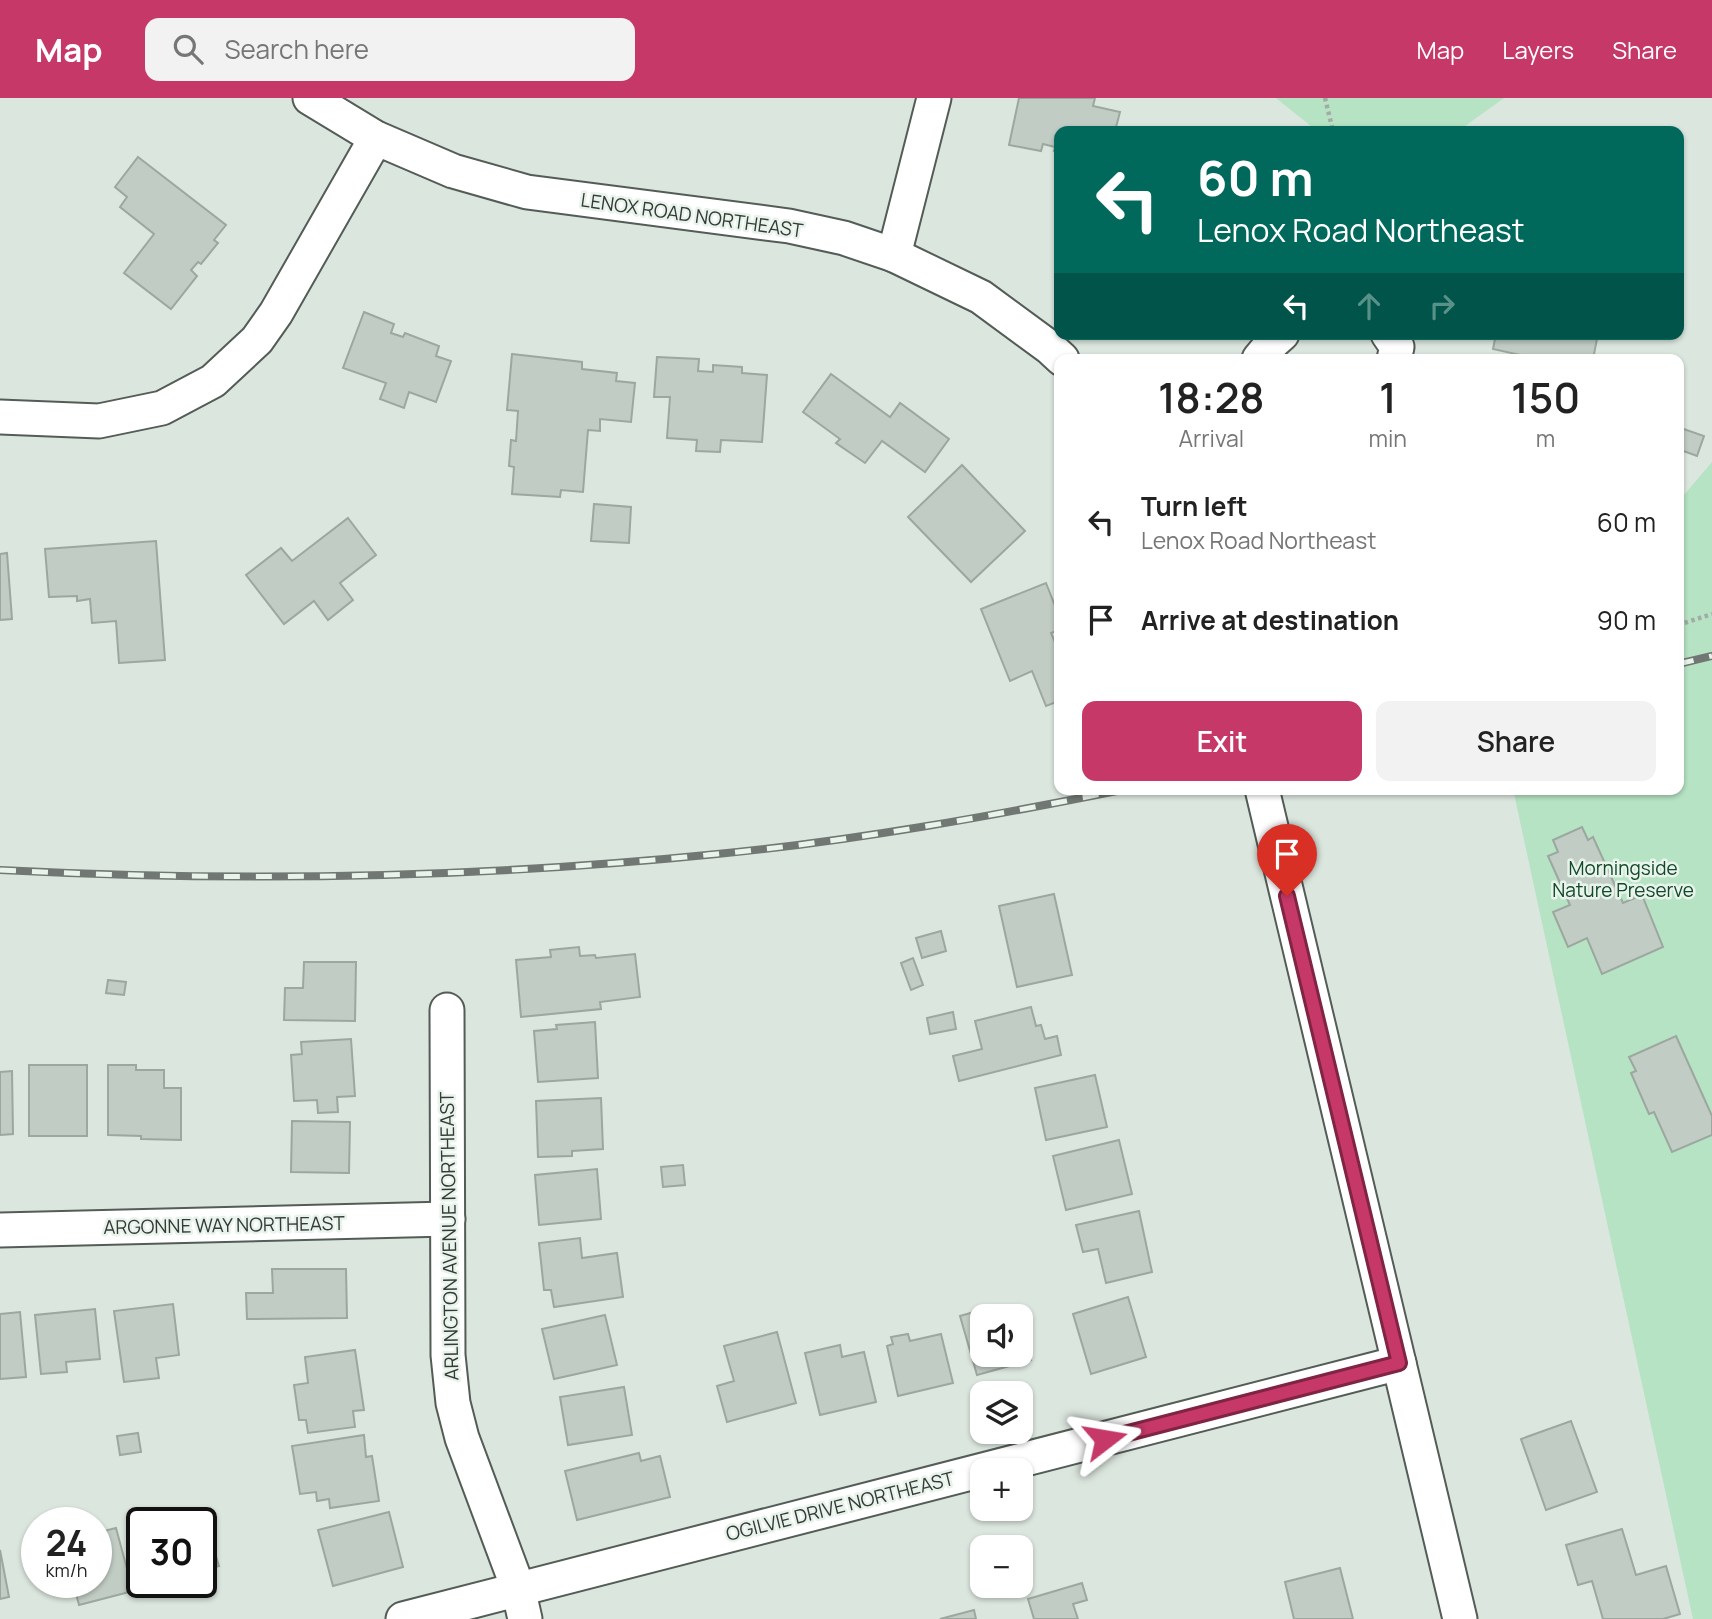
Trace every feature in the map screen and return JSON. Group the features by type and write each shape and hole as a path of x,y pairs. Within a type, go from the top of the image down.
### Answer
{"street":[{"name":"LENOX ROAD NORTHEAST","path":"310,98 376,138 453,171 527,192 789,226 844,238 894,255 981,297 1057,354"},
{"path":"894,255 934,98"},
{"path":"0,417 99,421 162,408 212,382 257,340 276,313 376,138"},
{"path":"1263,354 1275,340"},
{"path":"1263,795 1460,1619"},
{"name":"ARLINGTON AVENUE NORTHEAST","path":"447,1010 448,1355 453,1403 462,1438 522,1603"},
{"name":"ARGONNE WAY NORTHEAST","path":"0,1230 448,1219"},
{"name":"OGILVIE DRIVE NORTHEAST","path":"403,1619 522,1603 1399,1363"}],"path":[{"path":"1325,98 1332,126"},
{"path":"1684,623 1712,614"}],"green space":[{"path":"1276,98 1504,98 1465,126 1311,126"},
{"name":"Morningside Nature Preserve","path":"1712,462 1712,1619 1693,1619 1514,795 1684,795 1684,495"}],"building":[{"path":"1019,98 1095,98 1093,106 1120,112 1116,126 1054,126 1054,147 1043,144 1041,151 1009,145"},
{"path":"138,157 226,225 214,240 218,243 201,264 198,262 191,270 197,276 171,309 124,273 154,234 120,207 127,197 115,187"},
{"path":"364,312 394,324 391,333 403,337 405,333 439,346 436,356 451,361 436,402 409,392 404,408 380,399 386,383 343,368"},
{"path":"1495,340 1597,340 1594,354 1516,354 1493,349"},
{"path":"512,354 582,362 582,369 617,373 616,381 635,383 631,422 600,419 600,431 588,430 583,492 561,490 560,497 512,494 514,467 509,466 511,440 516,441 518,411 507,410"},
{"path":"657,357 699,359 698,371 713,372 713,365 742,367 742,373 767,375 762,442 721,440 720,452 696,451 697,440 667,438 670,397 654,397"},
{"path":"831,374 890,417 900,403 949,439 925,472 882,441 865,463 836,443 840,439 803,412"},
{"path":"1684,429 1704,436 1697,456 1684,451"},
{"path":"962,465 1025,531 971,582 908,517"},
{"path":"594,504 631,507 629,543 591,541"},
{"path":"348,518 376,555 340,583 353,600 328,620 314,601 284,624 246,575 281,548 292,561"},
{"path":"156,541 165,660 119,663 116,621 92,623 90,599 77,601 77,596 49,597 45,549"},
{"path":"7,553 12,619 0,620 0,554"},
{"path":"1046,583 1054,603 1054,632 1051,633 1054,640 1054,703 1046,706 1032,671 1010,681 981,609"},
{"path":"1582,827 1588,840 1593,837 1623,903 1642,895 1663,947 1602,974 1587,938 1568,947 1553,912 1570,905 1548,856 1558,852 1553,840"},
{"path":"1054,894 1072,975 1017,987 999,906"},
{"path":"941,931 946,951 922,958 916,938"},
{"path":"579,947 580,956 595,955 596,958 635,954 640,997 600,1002 601,1009 521,1017 516,960 551,957 550,950"},
{"path":"913,958 923,985 911,990 901,963"},
{"path":"304,962 356,962 355,1021 284,1020 285,988 303,988"},
{"path":"108,980 126,982 124,995 106,993"},
{"path":"1031,1007 1036,1026 1041,1025 1045,1039 1057,1036 1061,1055 959,1081 953,1056 982,1049 975,1021"},
{"path":"953,1012 956,1029 930,1034 927,1018"},
{"path":"595,1022 598,1078 538,1082 534,1031 557,1029 556,1025"},
{"path":"1676,1036 1712,1116 1712,1135 1672,1152 1654,1112 1649,1114 1631,1073 1636,1071 1629,1057"},
{"path":"351,1039 355,1096 337,1097 338,1112 318,1113 317,1100 294,1101 291,1055 302,1054 301,1042"},
{"path":"29,1065 87,1065 87,1136 29,1136"},
{"path":"108,1065 136,1065 136,1070 164,1070 164,1088 181,1088 181,1140 108,1135"},
{"path":"12,1071 13,1134 0,1135 0,1072"},
{"path":"1095,1075 1107,1127 1046,1140 1035,1088"},
{"path":"601,1098 603,1149 572,1151 572,1156 538,1157 536,1101"},
{"path":"292,1121 350,1122 349,1173 291,1172"},
{"path":"1119,1140 1132,1194 1066,1210 1053,1156"},
{"path":"683,1165 685,1185 663,1187 661,1167"},
{"path":"597,1169 601,1219 539,1225 535,1175"},
{"path":"1139,1211 1152,1272 1106,1283 1098,1249 1083,1252 1076,1225"},
{"path":"580,1238 582,1258 617,1253 623,1297 554,1307 551,1290 544,1290 539,1243"},
{"path":"272,1269 346,1269 347,1318 247,1319 246,1293 273,1293"},
{"path":"1128,1297 1146,1357 1091,1374 1073,1314"},
{"path":"173,1304 179,1355 156,1358 159,1378 124,1382 114,1311"},
{"path":"95,1309 100,1359 66,1362 67,1372 41,1374 35,1315"},
{"path":"20,1312 26,1377 0,1379 0,1314"},
{"path":"970,1313 970,1351 960,1316"},
{"path":"605,1315 617,1365 554,1379 542,1329"},
{"path":"777,1332 796,1403 727,1422 717,1386 734,1381 724,1346"},
{"path":"908,1334 910,1341 941,1334 953,1383 898,1396 887,1346 893,1344 891,1337"},
{"path":"840,1345 842,1357 864,1352 876,1402 820,1415 805,1353"},
{"path":"355,1350 364,1410 353,1411 355,1427 308,1433 306,1420 299,1420 294,1385 308,1383 305,1357"},
{"path":"975,1367 1006,1367 977,1375"},
{"path":"624,1387 632,1435 568,1445 560,1397"},
{"path":"1571,1421 1597,1492 1546,1510 1521,1439"},
{"path":"138,1433 141,1452 120,1455 117,1436"},
{"path":"364,1435 366,1457 372,1456 379,1501 330,1508 329,1499 317,1501 316,1492 300,1494 292,1446"},
{"path":"639,1453 641,1461 660,1456 670,1497 577,1520 565,1471"},
{"path":"389,1512 403,1567 333,1586 318,1530"},
{"path":"116,1528 126,1565 126,1593 112,1596 112,1529"},
{"path":"1622,1529 1636,1575 1666,1566 1680,1614 1663,1619 1603,1619 1592,1581 1578,1585 1566,1545"},
{"path":"0,1550 9,1597 0,1599"},
{"path":"1340,1568 1353,1619 1294,1619 1285,1582"},
{"path":"1082,1583 1087,1600 1073,1604 1078,1619 1034,1619 1028,1599"},
{"path":"77,1598 106,1598 79,1605"},
{"path":"974,1610 976,1619 940,1619"}],"railway":[{"path":"1684,663 1712,656"},
{"path":"0,870 179,876 359,876 628,862 768,849 871,835 1095,795"}],"route":[{"path":"1105,1439 1399,1363 1287,896"}]}
